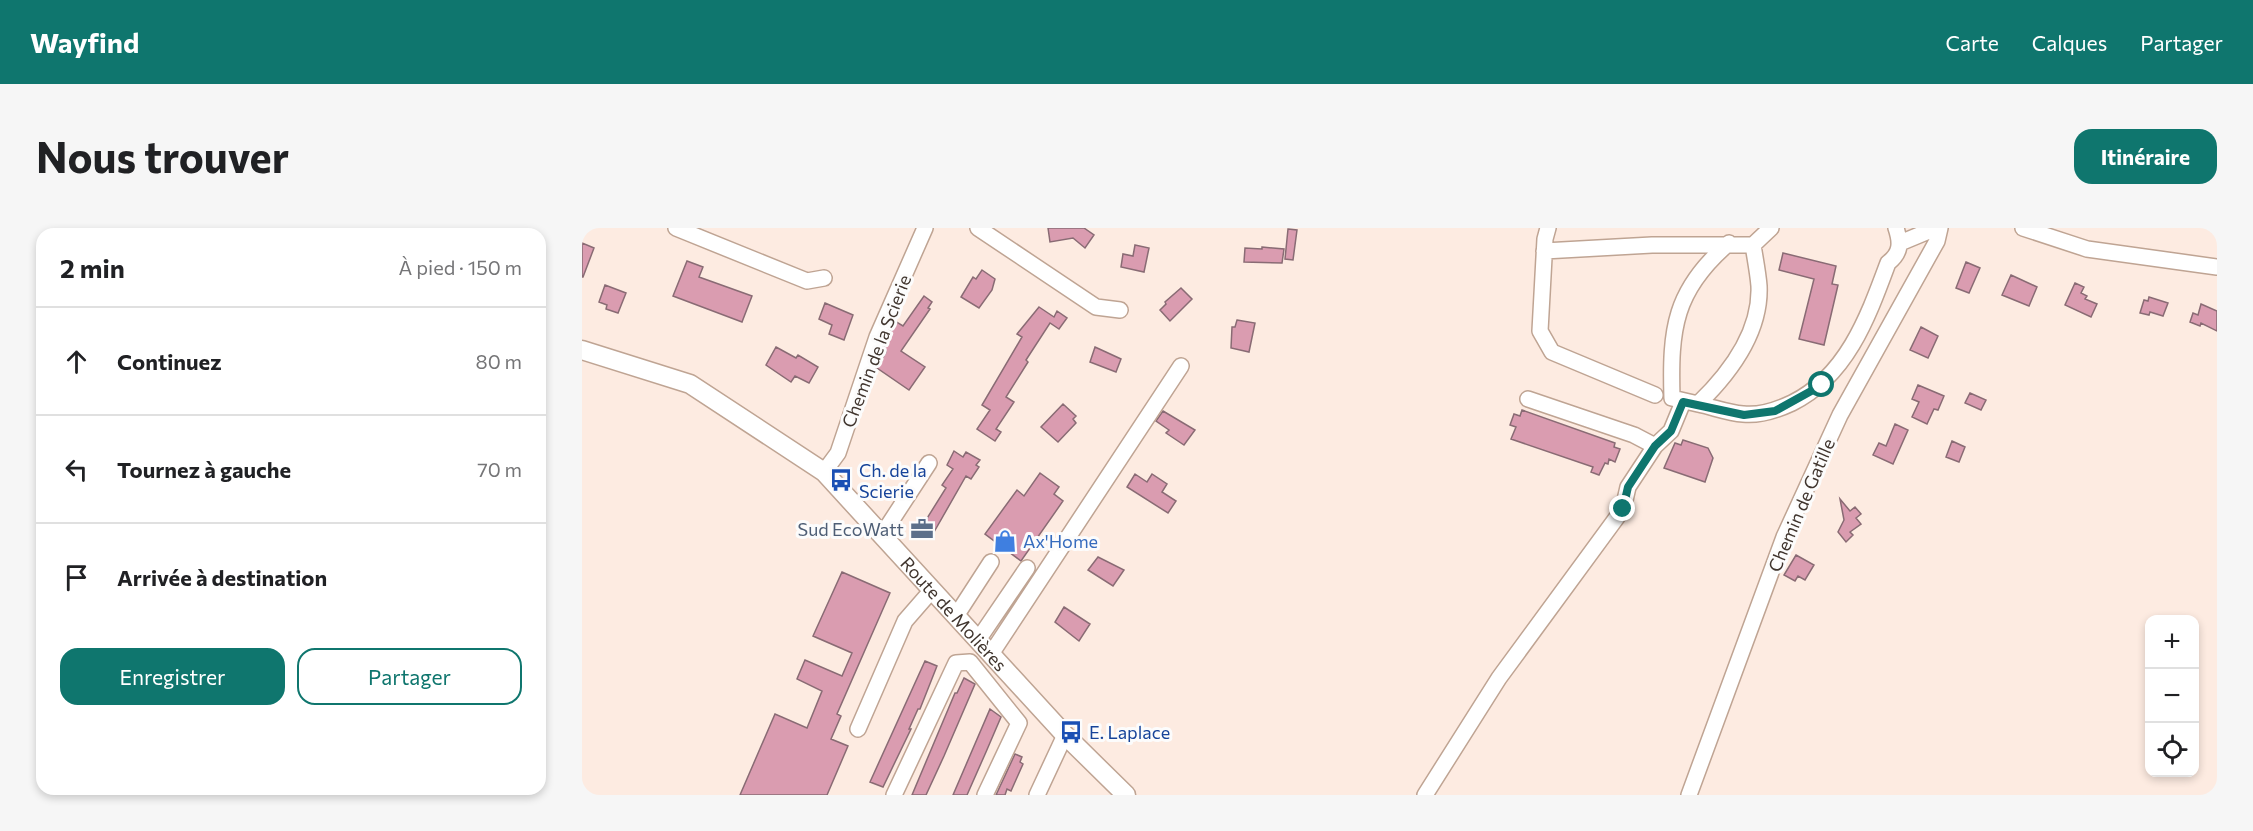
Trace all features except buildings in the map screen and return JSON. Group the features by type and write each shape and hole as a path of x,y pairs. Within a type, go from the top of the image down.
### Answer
{"main road":[{"name":"Route de Molières","path":"582,350 690,384 824,472 1065,735 1126,795"}],"street":[{"path":"676,228 807,281 824,278"},
{"name":"Chemin de la Scierie","path":"824,472 838,453 877,337 925,228"},
{"path":"978,228 1096,308 1120,310"},
{"path":"1548,228 1544,251 1540,331 1552,352 1653,400 1684,401 1744,415 1775,411 1822,385 1837,370 1858,336 1888,263 1897,256 1898,236 1938,228"},
{"path":"1544,251 1729,243 1753,244 1771,228"},
{"name":"Chemin de Gatille","path":"1689,795 1784,537 1840,415 1936,241 1938,228"},
{"path":"2023,228 2087,249 2217,267"},
{"path":"1684,401 1671,367 1676,318 1688,289 1708,260 1729,243"},
{"path":"1425,795 1499,678 1623,509 1628,487 1655,446 1671,431 1684,401 1716,387 1748,338 1757,311 1759,288 1753,244"},
{"path":"991,654 1181,366"},
{"path":"1528,399 1634,435 1655,446"},
{"path":"882,535 929,463"},
{"path":"956,616 991,562"},
{"path":"978,640 1027,568"},
{"path":"858,729 905,621 932,590"},
{"path":"894,795 956,663 970,662 1019,723 985,795"},
{"path":"1037,795 1065,735"}],"place":[{"name":"Ch. de la Scierie","path":"841,480"},
{"name":"Sud EcoWatt","path":"922,529"},
{"name":"Ax'Home","path":"1005,541"},
{"name":"E. Laplace","path":"1071,732"}],"route":[{"path":"1623,509 1628,487 1655,446 1671,431 1683,402 1744,415 1775,411 1822,385"}]}
